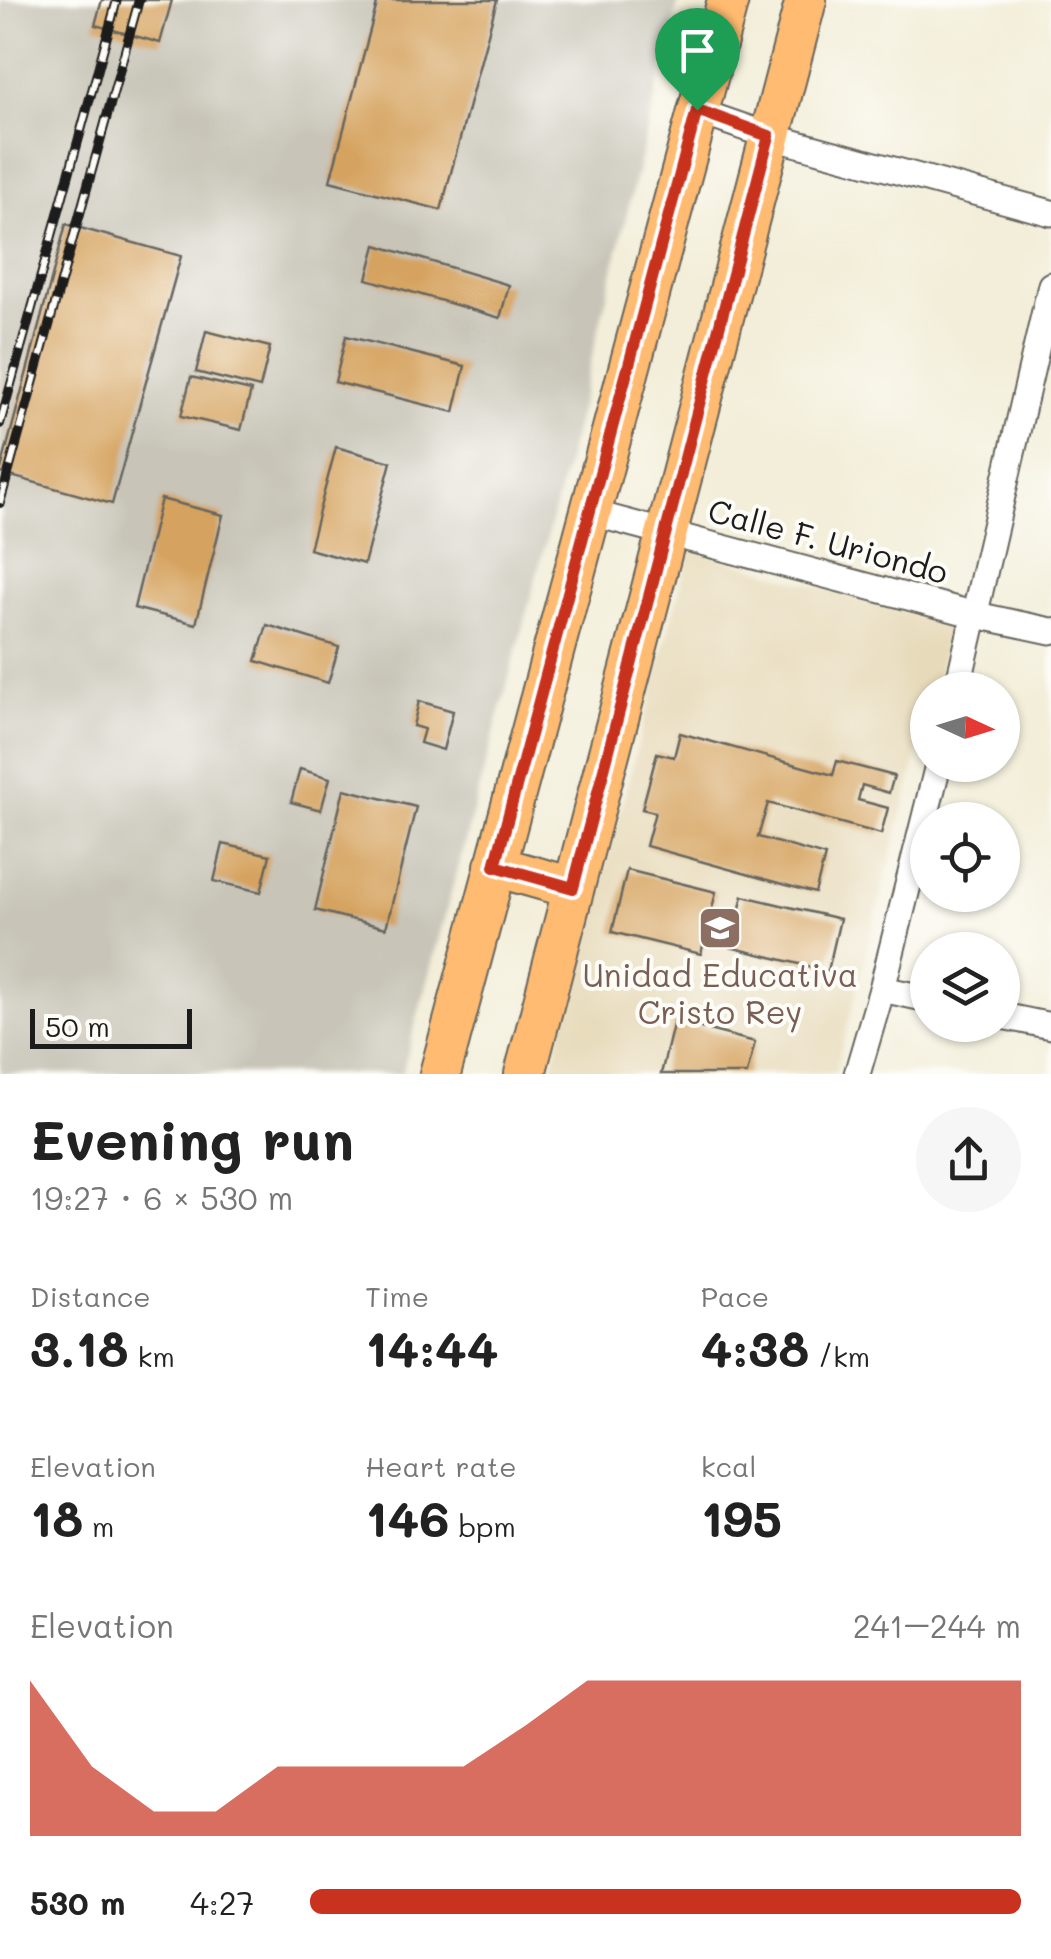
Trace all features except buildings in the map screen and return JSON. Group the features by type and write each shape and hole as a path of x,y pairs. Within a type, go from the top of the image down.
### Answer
{"main road":[{"path":"440,1074 728,0"},
{"path":"524,1074 806,0"},
{"path":"495,866 573,888"}],"street":[{"path":"697,110 769,136 1051,213"},
{"path":"962,672 1051,285"},
{"name":"Calle F. Uriondo","path":"588,512 976,615 1051,631"},
{"path":"857,1074 934,782"},
{"path":"882,990 910,996"},
{"path":"1020,1020 1051,1026"}],"shaded area":[{"path":"0,0 679,0 557,500 402,1074 0,1074"},
{"path":"690,549 950,625 938,672 910,672 910,782 835,1074 550,1074"}],"railway":[{"path":"0,424 117,0"},
{"path":"0,503 139,0"}],"place":[{"name":"Unidad Educativa Cristo Rey","path":"720,928"}],"route":[{"path":"697,110 769,136 573,888 495,866 697,110"}]}
